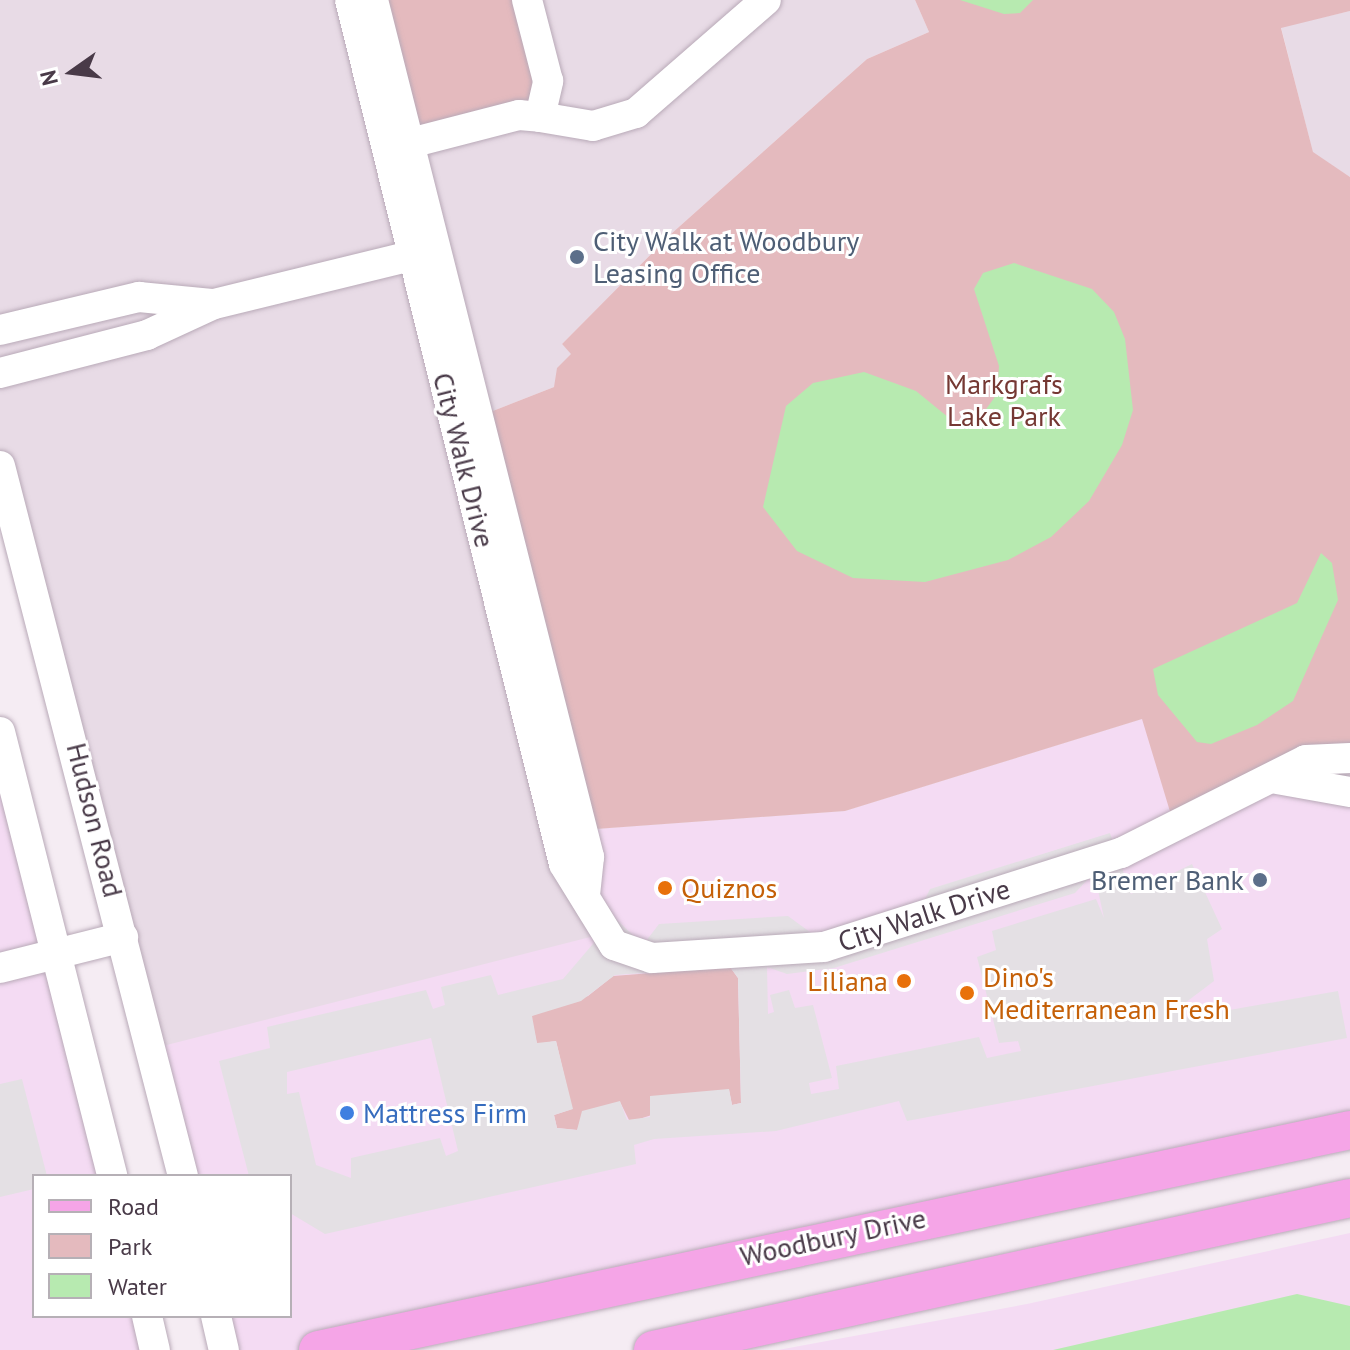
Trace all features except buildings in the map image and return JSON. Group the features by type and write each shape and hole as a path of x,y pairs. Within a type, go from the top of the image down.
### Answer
{"main road":[{"name":"Woodbury Drive","path":"318,1350 1350,1130"},
{"path":"653,1350 1350,1198"}],"street":[{"name":"City Walk Drive","path":"350,0 398,146 589,857 585,893 600,931 638,956 817,948 1121,853 1277,779 1314,757 1350,758"},
{"name":"City Walk Drive","path":"373,0 398,146"},
{"path":"527,0 548,87 540,117"},
{"path":"398,146 519,115 583,126 636,113 766,0"},
{"path":"0,373 147,335 214,304 425,252"},
{"path":"0,330 139,297 214,304"},
{"name":"Hudson Road","path":"0,466 182,1174"},
{"path":"0,732 111,1174"},
{"path":"1277,779 1350,792"},
{"path":"0,968 123,937"},
{"path":"147,1318 155,1350"},
{"path":"216,1318 224,1350"}],"shaded area":[{"path":"0,0 350,0 582,830 845,811 1142,719 292,1315 292,1174 182,1174 0,466"},
{"path":"373,0 915,0 929,32 867,59 671,234 562,344 572,354 554,387 480,416"},
{"path":"1350,11 1350,177 1313,153 1281,27"},
{"path":"1142,719 1277,779 1350,792 1350,1130 318,1350 224,1350 216,1318 292,1318 292,1174 182,1174 151,1049 602,934 582,830 845,811"},
{"path":"0,732 111,1174 32,1174 32,1318 147,1318 155,1350 0,1350"},
{"path":"1110,833 1131,894 1192,864 1222,929 1207,939 1214,981 1181,1006 1184,1018 1338,991 1347,1038 907,1121 899,1101 776,1131 654,1139 634,1145 636,1164 325,1234 292,1214 292,1174 248,1174 219,1061 270,1048 267,1027 426,990 433,1009 445,1005 441,987 491,975 498,995 563,979 615,918 643,945 659,924 788,916 814,935 924,901 930,889","holes":["1089,878 1096,881 1104,918 1096,899 992,931 996,950 977,957 999,1043 1018,1041 1021,1051 987,1058 979,1037 836,1066 839,1089 811,1094 809,1083 832,1078 813,1005 795,1008 789,990 770,995 774,1012 768,1014 767,967 787,974 834,968 1075,893","730,967 738,978 741,1103 732,1105 729,1089 650,1096 650,1117 627,1120 620,1101 582,1111 577,1130 557,1128 554,1115 573,1109 556,1041 537,1043 532,1016 581,1001 615,975","431,1038 458,1151 446,1156 440,1138 351,1158 351,1178 316,1165 299,1092 287,1094 287,1072"]},
{"path":"22,1079 46,1174 32,1174 32,1189 0,1197 0,1084"},
{"path":"1350,1233 1350,1350 778,1350 1027,1304"}],"green space":[{"path":"373,0 527,0 547,96 409,143"},
{"name":"Markgrafs Lake Park","path":"915,0 1350,0 1350,11 1281,28 1313,152 1350,177 1350,758 1175,828 1142,719 845,811 582,830 480,416 554,387 557,368 571,354 562,344 671,234 867,59 929,32"},
{"path":"730,967 738,978 741,1103 732,1105 729,1090 630,1122 620,1102 584,1119 577,1130 557,1128 554,1115 572,1109 556,1041 537,1044 531,1016 588,996 613,976"}],"water":[{"path":"960,0 1033,0 1020,13 1004,14"},
{"path":"1014,263 1092,289 1114,312 1125,339 1133,410 1122,445 1089,501 1051,537 1008,560 925,582 853,578 797,551 763,507 786,406 813,383 864,372 916,391 954,422 984,412 997,394 999,366 974,289 983,273"},
{"path":"1321,553 1332,563 1338,600 1293,701 1257,725 1211,744 1197,742 1158,695 1153,669 1297,603"},
{"path":"1297,1294 1350,1306 1350,1350 1053,1350"}],"place":[{"name":"City Walk at Woodbury Leasing Office","path":"577,257"},
{"name":"Bremer Bank","path":"1260,880"},
{"name":"Quiznos","path":"665,888"},
{"name":"Liliana","path":"904,981"},
{"name":"Dino's Mediterranean Fresh","path":"967,993"},
{"name":"Mattress Firm","path":"347,1113"}]}
